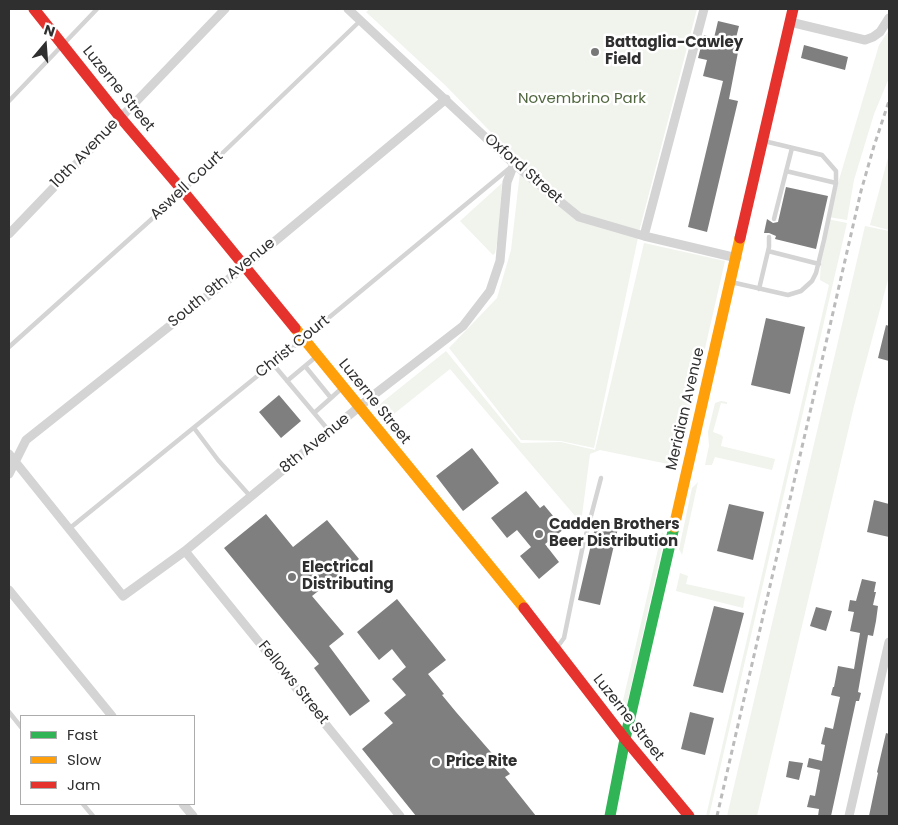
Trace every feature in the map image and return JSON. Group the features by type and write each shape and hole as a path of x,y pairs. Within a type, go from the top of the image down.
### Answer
{"street":[{"name":"Luzerne Street","path":"34,9 120,117 304,339 688,816"},
{"name":"10th Avenue","path":"9,234 224,9"},
{"name":"Oxford Street","path":"348,9 514,164 578,217 644,236 737,258"},
{"path":"644,236 704,9"},
{"name":"Meridian Avenue","path":"610,816 625,739 793,9"},
{"path":"790,22 865,40 880,32 889,18"},
{"name":"South 9th Avenue","path":"9,474 11,457 26,440 244,267 446,99"},
{"name":"8th Avenue","path":"70,528 123,596 185,551 359,408 463,326 490,291 500,261 507,182 514,164"},
{"path":"11,457 70,528"},
{"name":"Fellows Street","path":"185,551 400,816"},
{"path":"9,590 111,715"},
{"path":"849,816 889,643"},
{"path":"184,805 193,816"}],"lane":[{"path":"9,101 97,9"},
{"name":"Aswell Court","path":"9,346 183,191 361,20"},
{"path":"731,282 781,294 794,293 806,287 812,281 819,264 836,183 836,171 822,156 763,141"},
{"path":"774,219 792,148"},
{"name":"Christ Court","path":"70,528 304,339 514,164"},
{"path":"786,171 836,183"},
{"path":"759,288 768,251 769,237"},
{"path":"768,251 819,264"},
{"path":"287,380 317,356"},
{"path":"273,364 330,432"},
{"path":"305,366 331,398"},
{"path":"314,413 343,388"},
{"path":"194,428 218,460 251,497"},
{"path":"556,650 564,638 582,550 601,478"},
{"path":"9,712 20,726"},
{"path":"84,805 93,816"}],"green space":[{"name":"Novembrino Park","path":"370,9 697,9 640,228 594,448 561,441 521,440 449,348 497,298 511,250 521,163 445,85 366,12"},
{"path":"889,30 889,78 874,114 854,180 847,220 828,217 879,45"},
{"path":"889,154 889,230 870,225"},
{"path":"502,183 498,238 493,255 460,221"},
{"path":"827,219 847,223 709,816 706,816 829,285 820,280 822,242"},
{"path":"865,226 889,231 889,276 854,406 757,816 727,816"},
{"path":"644,243 725,261 678,466 600,450 590,454 581,523 450,369 385,421 375,408 446,351 521,443 561,442 595,450"},
{"path":"727,402 727,404 721,403 713,432 723,437 721,446 775,459 772,470 715,457 712,465 705,465 709,446 708,432 715,403"},
{"path":"698,482 682,555 679,549 692,488"},
{"path":"662,532 665,535 626,708 622,712 621,709"},
{"path":"680,573 688,576 686,584 745,597 743,608 676,591"}],"building":[{"path":"718,21 739,26 734,46 739,47 729,99 738,101 707,232 688,227 723,81 703,76 707,60 698,58 704,35 714,38"},
{"path":"804,45 848,57 845,70 801,58"},
{"path":"786,187 828,196 816,249 775,239 776,236 764,233 767,219 773,223 778,222"},
{"path":"766,318 805,327 790,394 751,385"},
{"path":"886,325 889,326 889,361 878,358"},
{"path":"279,395 301,421 281,438 259,412"},
{"path":"472,448 499,483 463,511 436,476"},
{"name":"Cadden Brothers Beer Distribution","path":"526,491 540,508 544,505 564,529 545,544 559,562 539,579 520,556 531,547 517,530 507,538 491,518"},
{"path":"874,500 889,504 889,537 867,532"},
{"path":"729,504 764,512 753,560 717,551"},
{"name":"Electrical Distributing","path":"266,514 293,547 327,520 359,559 312,596 344,634 329,646 370,701 350,716 314,668 319,664 224,548"},
{"path":"597,519 619,524 600,605 578,600"},
{"path":"862,579 876,582 873,605 878,606 876,621 873,636 868,635 858,692 861,693 859,701 856,701 831,816 818,816 819,809 807,807 810,795 815,796 820,770 807,767 809,758 822,761 825,745 821,744 825,727 833,729 840,697 831,695 838,666 854,669 860,633 850,631 854,612 848,611 850,600 856,601"},
{"name":"Price Rite","path":"397,599 446,660 428,674 444,694 442,695 510,774 505,777 536,816 416,816 362,749 393,723 384,713 406,695 392,679 406,667 392,649 379,660 357,632"},
{"path":"714,606 744,613 723,693 693,686"},
{"path":"816,607 832,611 826,631 810,626"},
{"path":"690,712 714,718 705,755 681,749"},
{"path":"886,733 889,734 889,816 869,816 877,772"},
{"path":"789,761 803,763 799,780 786,777"}],"railway":[{"path":"717,816 861,191 889,101"}],"traffic: fast":[{"path":"610,816 625,739 674,527"}],"traffic: slow":[{"path":"674,527 740,238"},
{"path":"295,328 524,608"}],"traffic: jam":[{"path":"34,9 120,117 295,328"},
{"path":"740,238 793,9"},
{"path":"524,608 625,739 689,816"}],"place":[{"name":"Battaglia-Cawley Field","path":"595,52"},
{"name":"Cadden Brothers Beer Distribution","path":"539,534"},
{"name":"Electrical Distributing","path":"292,577"},
{"name":"Price Rite","path":"436,762"}]}
